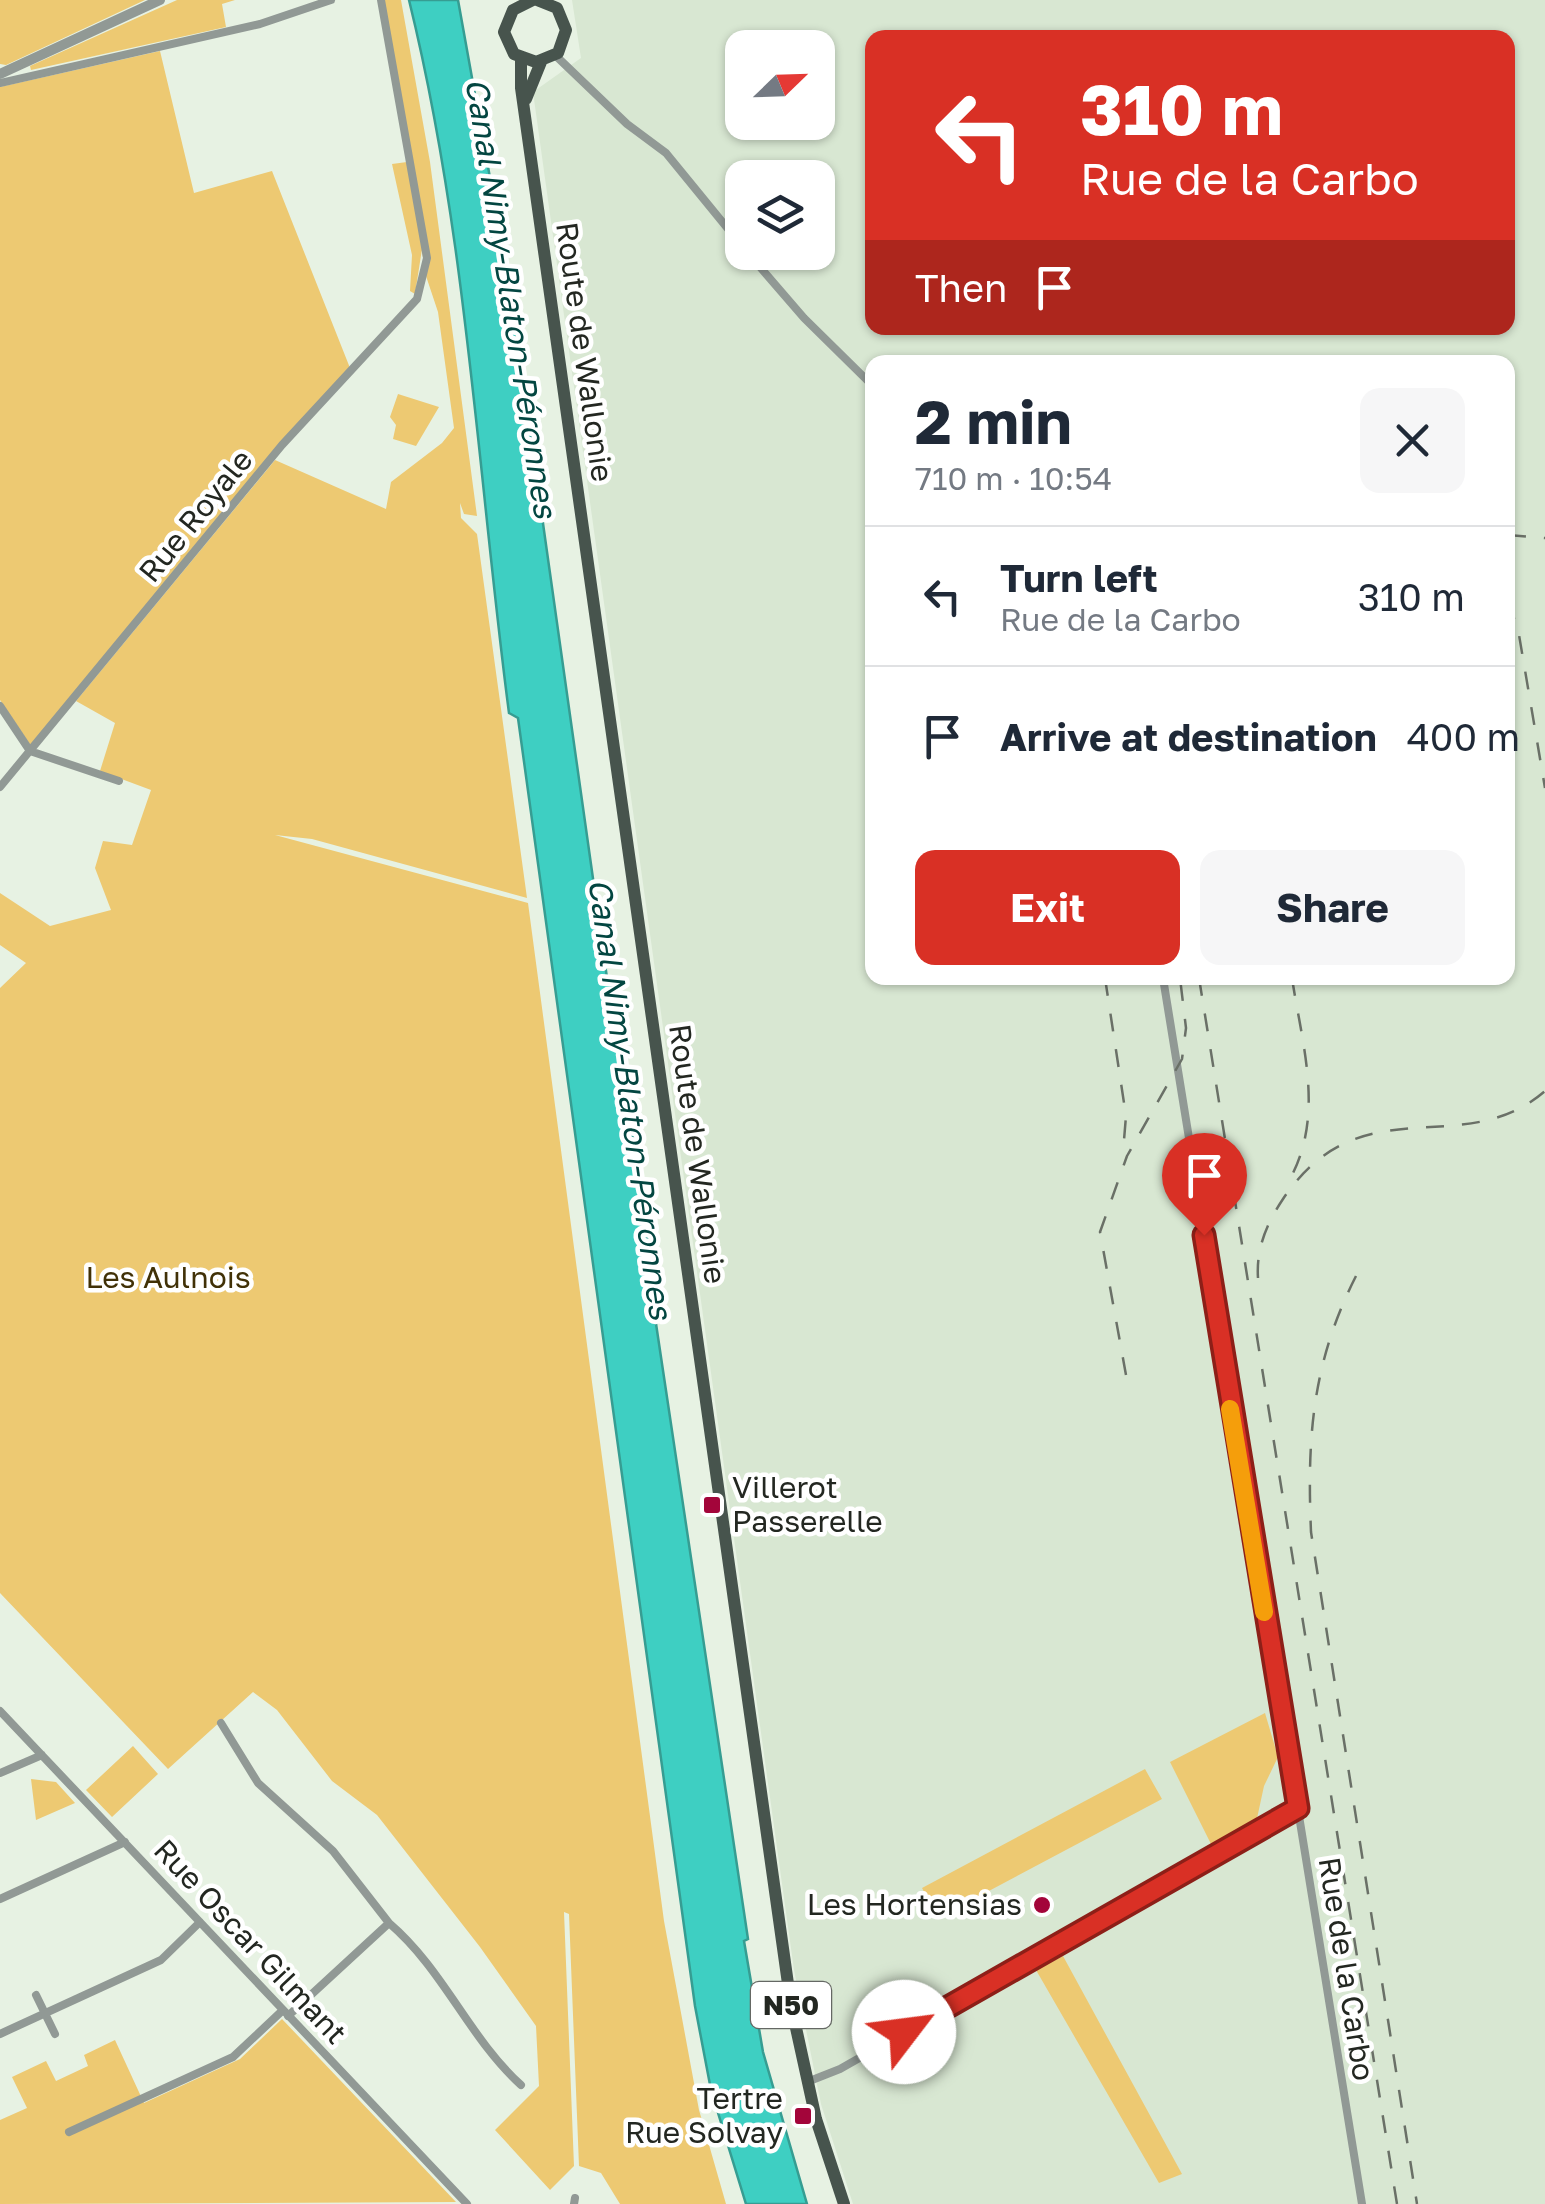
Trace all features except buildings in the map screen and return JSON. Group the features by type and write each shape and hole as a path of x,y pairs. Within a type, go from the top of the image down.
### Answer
{"main road":[{"path":"524,106 532,75 541,62 559,50 566,30 559,5 538,0 510,5 505,38 522,59 541,62"},
{"name":"Route de Wallonie","path":"522,59 524,106 791,2005 808,2082 844,2204"}],"street":[{"path":"0,74 160,0"},
{"path":"0,83 260,24 331,0"},
{"name":"Rue Royale","path":"0,787 282,445 417,299 426,276 427,258 381,0"},
{"path":"559,50 627,124 666,153 725,224"},
{"path":"763,270 804,318 865,378"},
{"path":"0,706 30,752 119,781"},
{"name":"Rue de la Carbo","path":"1164,985 1362,2204"},
{"name":"Rue Oscar Gilmant","path":"0,1711 467,2204"},
{"path":"221,1723 258,1783 333,1851 389,1923 426,1956 499,2065 521,2086"},
{"path":"0,1773 42,1755"},
{"path":"808,2082 840,2069 1298,1808"},
{"path":"0,1899 124,1842"},
{"path":"0,2034 161,1960 200,1922"},
{"path":"69,2132 233,2057 389,1923"},
{"path":"36,1995 55,2034"}],"shaded area":[{"path":"572,0 1545,0 1545,2204 853,2204 821,2104 794,1970 533,92 581,58"}],"green space":[{"path":"0,0 145,0 6,65 0,64"},
{"path":"177,0 235,0 222,4 226,27 31,70 30,66"},
{"name":"Les Aulnois","path":"381,0 401,0 430,162 477,516 464,514 460,503 461,518 477,534 527,898 312,839 275,835 528,903 664,1921 699,2110 726,2204 620,2204 601,2173 579,2166 569,1914 564,1912 574,2166 550,2190 495,2130 539,2086 536,2026 377,1815 332,1781 277,1710 253,1692 168,1769 0,1593 0,988 26,963 0,945 0,893 50,926 111,910 95,868 103,841 132,845 151,790 100,771 115,723 76,701 275,460 386,509 391,482 442,443 454,428 438,312 426,276"},
{"path":"160,51 194,193 272,171 350,368 31,746 0,700 0,87"},
{"path":"407,162 422,249 415,294 410,291 412,255 392,164"},
{"path":"398,394 439,407 416,446 393,439 396,425 390,417"},
{"path":"1265,1713 1278,1757 1264,1786 1256,1823 1211,1844 1170,1762"},
{"path":"133,1746 158,1774 112,1817 86,1790"},
{"path":"1145,1769 1162,1799 938,1918 922,1888"},
{"path":"31,1779 56,1782 75,1803 36,1820"},
{"path":"1063,1956 1182,2174 1159,2183 1036,1970"},
{"path":"282,2019 456,2202 0,2204 0,2120 27,2108 12,2077 46,2061 56,2081 88,2066 84,2055 115,2040 144,2103 240,2059"}],"water":[{"name":"Canal Nimy-Blaton-Péronnes","path":"409,0 458,0 510,289 658,1313 655,1317 748,1939 744,1941 763,2052 807,2204 746,2204 711,2090 695,2006 518,718 509,713 458,267 429,89"}],"railway":[{"path":"1515,536 1545,538"},
{"path":"1515,621 1545,788"},
{"path":"1106,985 1126,1116 1123,1152"},
{"path":"1126,1375 1100,1232 1127,1156 1182,1059 1186,1028 1181,985"},
{"path":"1200,985 1397,2204"},
{"path":"1292,1175 1302,1151 1309,1102 1293,985"},
{"path":"1258,1278 1264,1236 1283,1199 1314,1164 1346,1143 1379,1132 1480,1122 1513,1112 1545,1091"},
{"path":"1356,1276 1330,1339 1315,1401 1310,1464 1311,1532 1417,2204"}],"slow traffic":[{"path":"1230,1409 1264,1612"}],"place":[{"name":"Villerot Passerelle","path":"712,1505"},
{"name":"Les Hortensias","path":"1042,1905"},
{"name":"Tertre Rue Solvay","path":"803,2116"}],"route":[{"path":"904,2032 1298,1808 1204,1235"}]}
